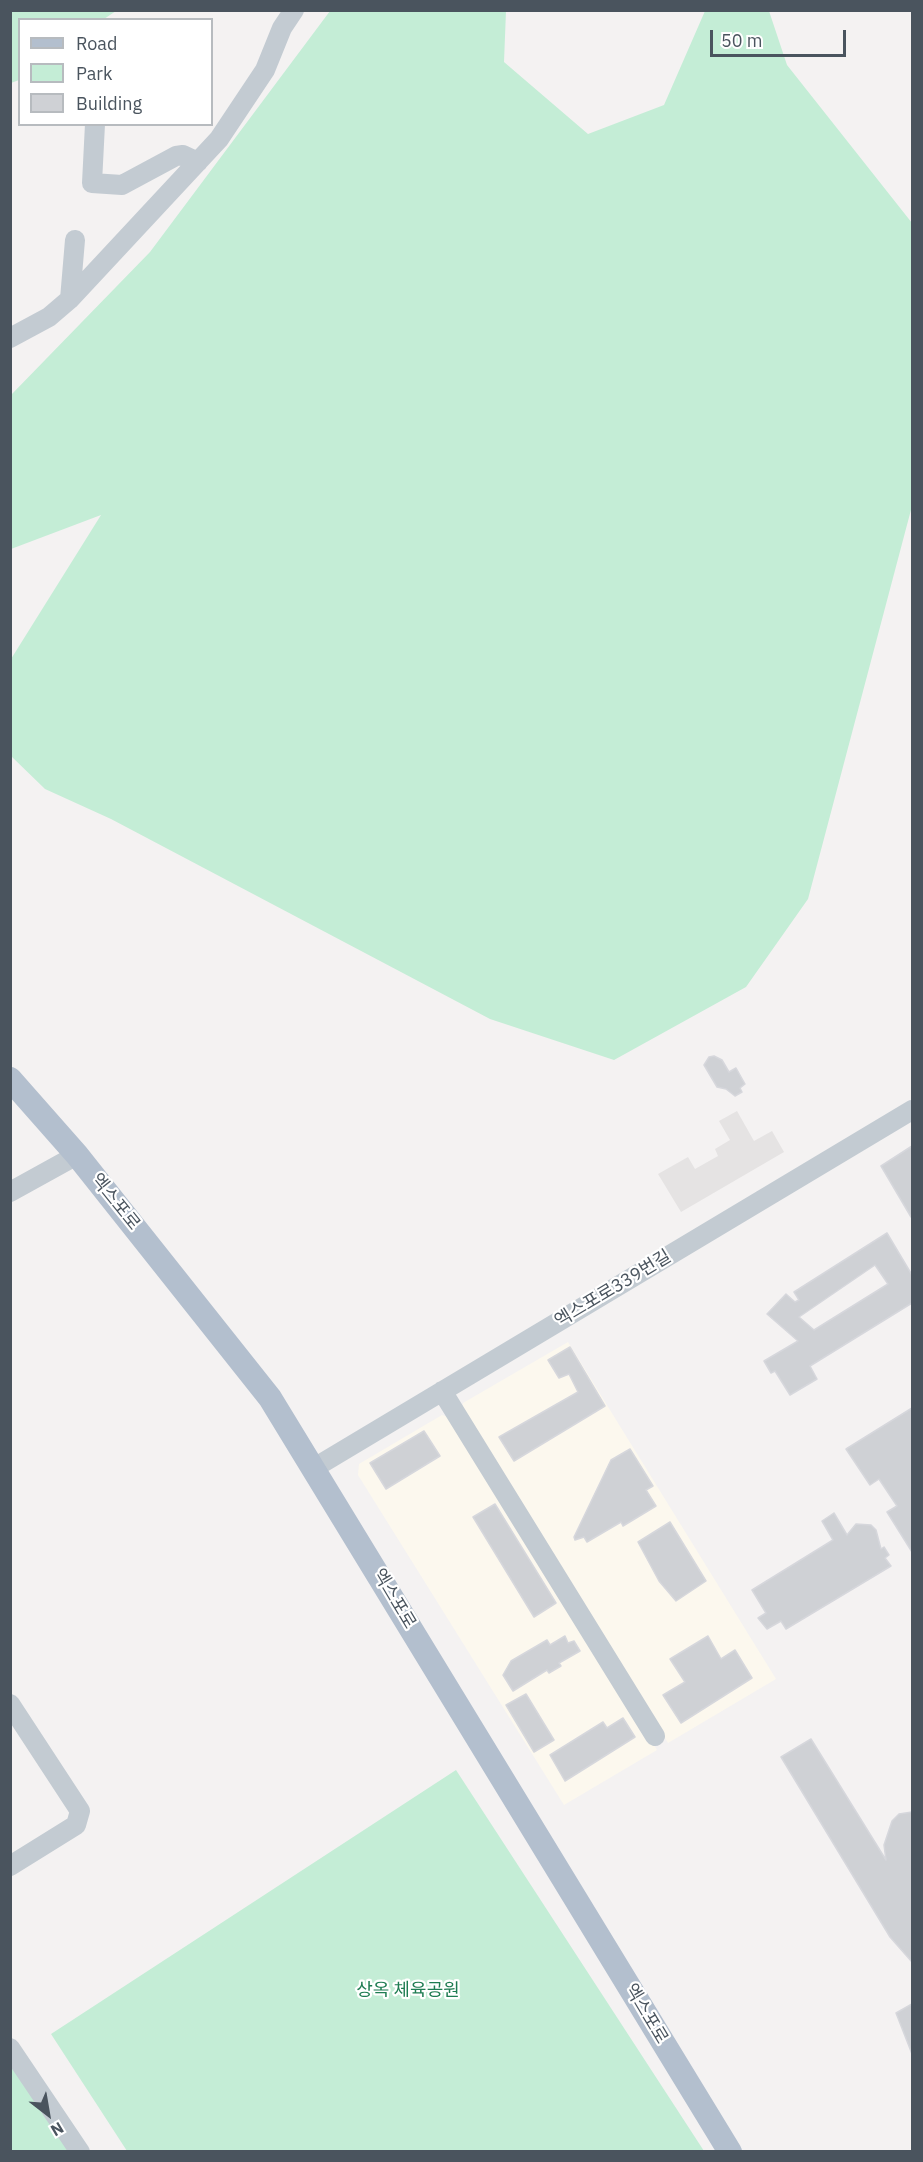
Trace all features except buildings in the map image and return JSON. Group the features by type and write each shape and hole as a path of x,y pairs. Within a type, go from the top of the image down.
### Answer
{"main road":[{"name":"엑스포로","path":"10,1079 77,1155 270,1398 730,2151"}],"street":[{"path":"10,338 49,317 70,299 219,139 265,70 282,28 294,10"},
{"path":"95,126 92,183 122,185 177,156 183,155 198,162"},
{"path":"70,299 75,240"},
{"name":"엑스포로339번길","path":"314,1468 912,1110"},
{"path":"10,1192 77,1155"},
{"path":"442,1391 655,1736"},
{"path":"10,1704 80,1811 76,1825 10,1866"},
{"path":"10,2048 80,2151"}],"shaded area":[{"path":"737,1111 754,1141 772,1131 784,1152 681,1212 658,1174 688,1157 695,1169 718,1156 715,1149 730,1140 719,1121"},
{"path":"568,1342 776,1679 668,1743 462,1412 463,1403"},
{"path":"442,1415 453,1419 657,1750 564,1805 358,1475 359,1464"}],"green space":[{"path":"11,10 116,11 106,18 18,18 18,80 11,83"},
{"path":"330,11 506,11 504,62 588,134 664,105 705,11 769,11 787,65 912,223 912,506 808,899 746,987 614,1060 490,1019 111,819 45,789 11,756 11,659 101,515 11,549 11,395 150,252"},
{"name":"상옥 체육공원","path":"456,1770 704,2151 127,2151 51,2034"},
{"path":"11,2044 82,2151 11,2151"}]}
